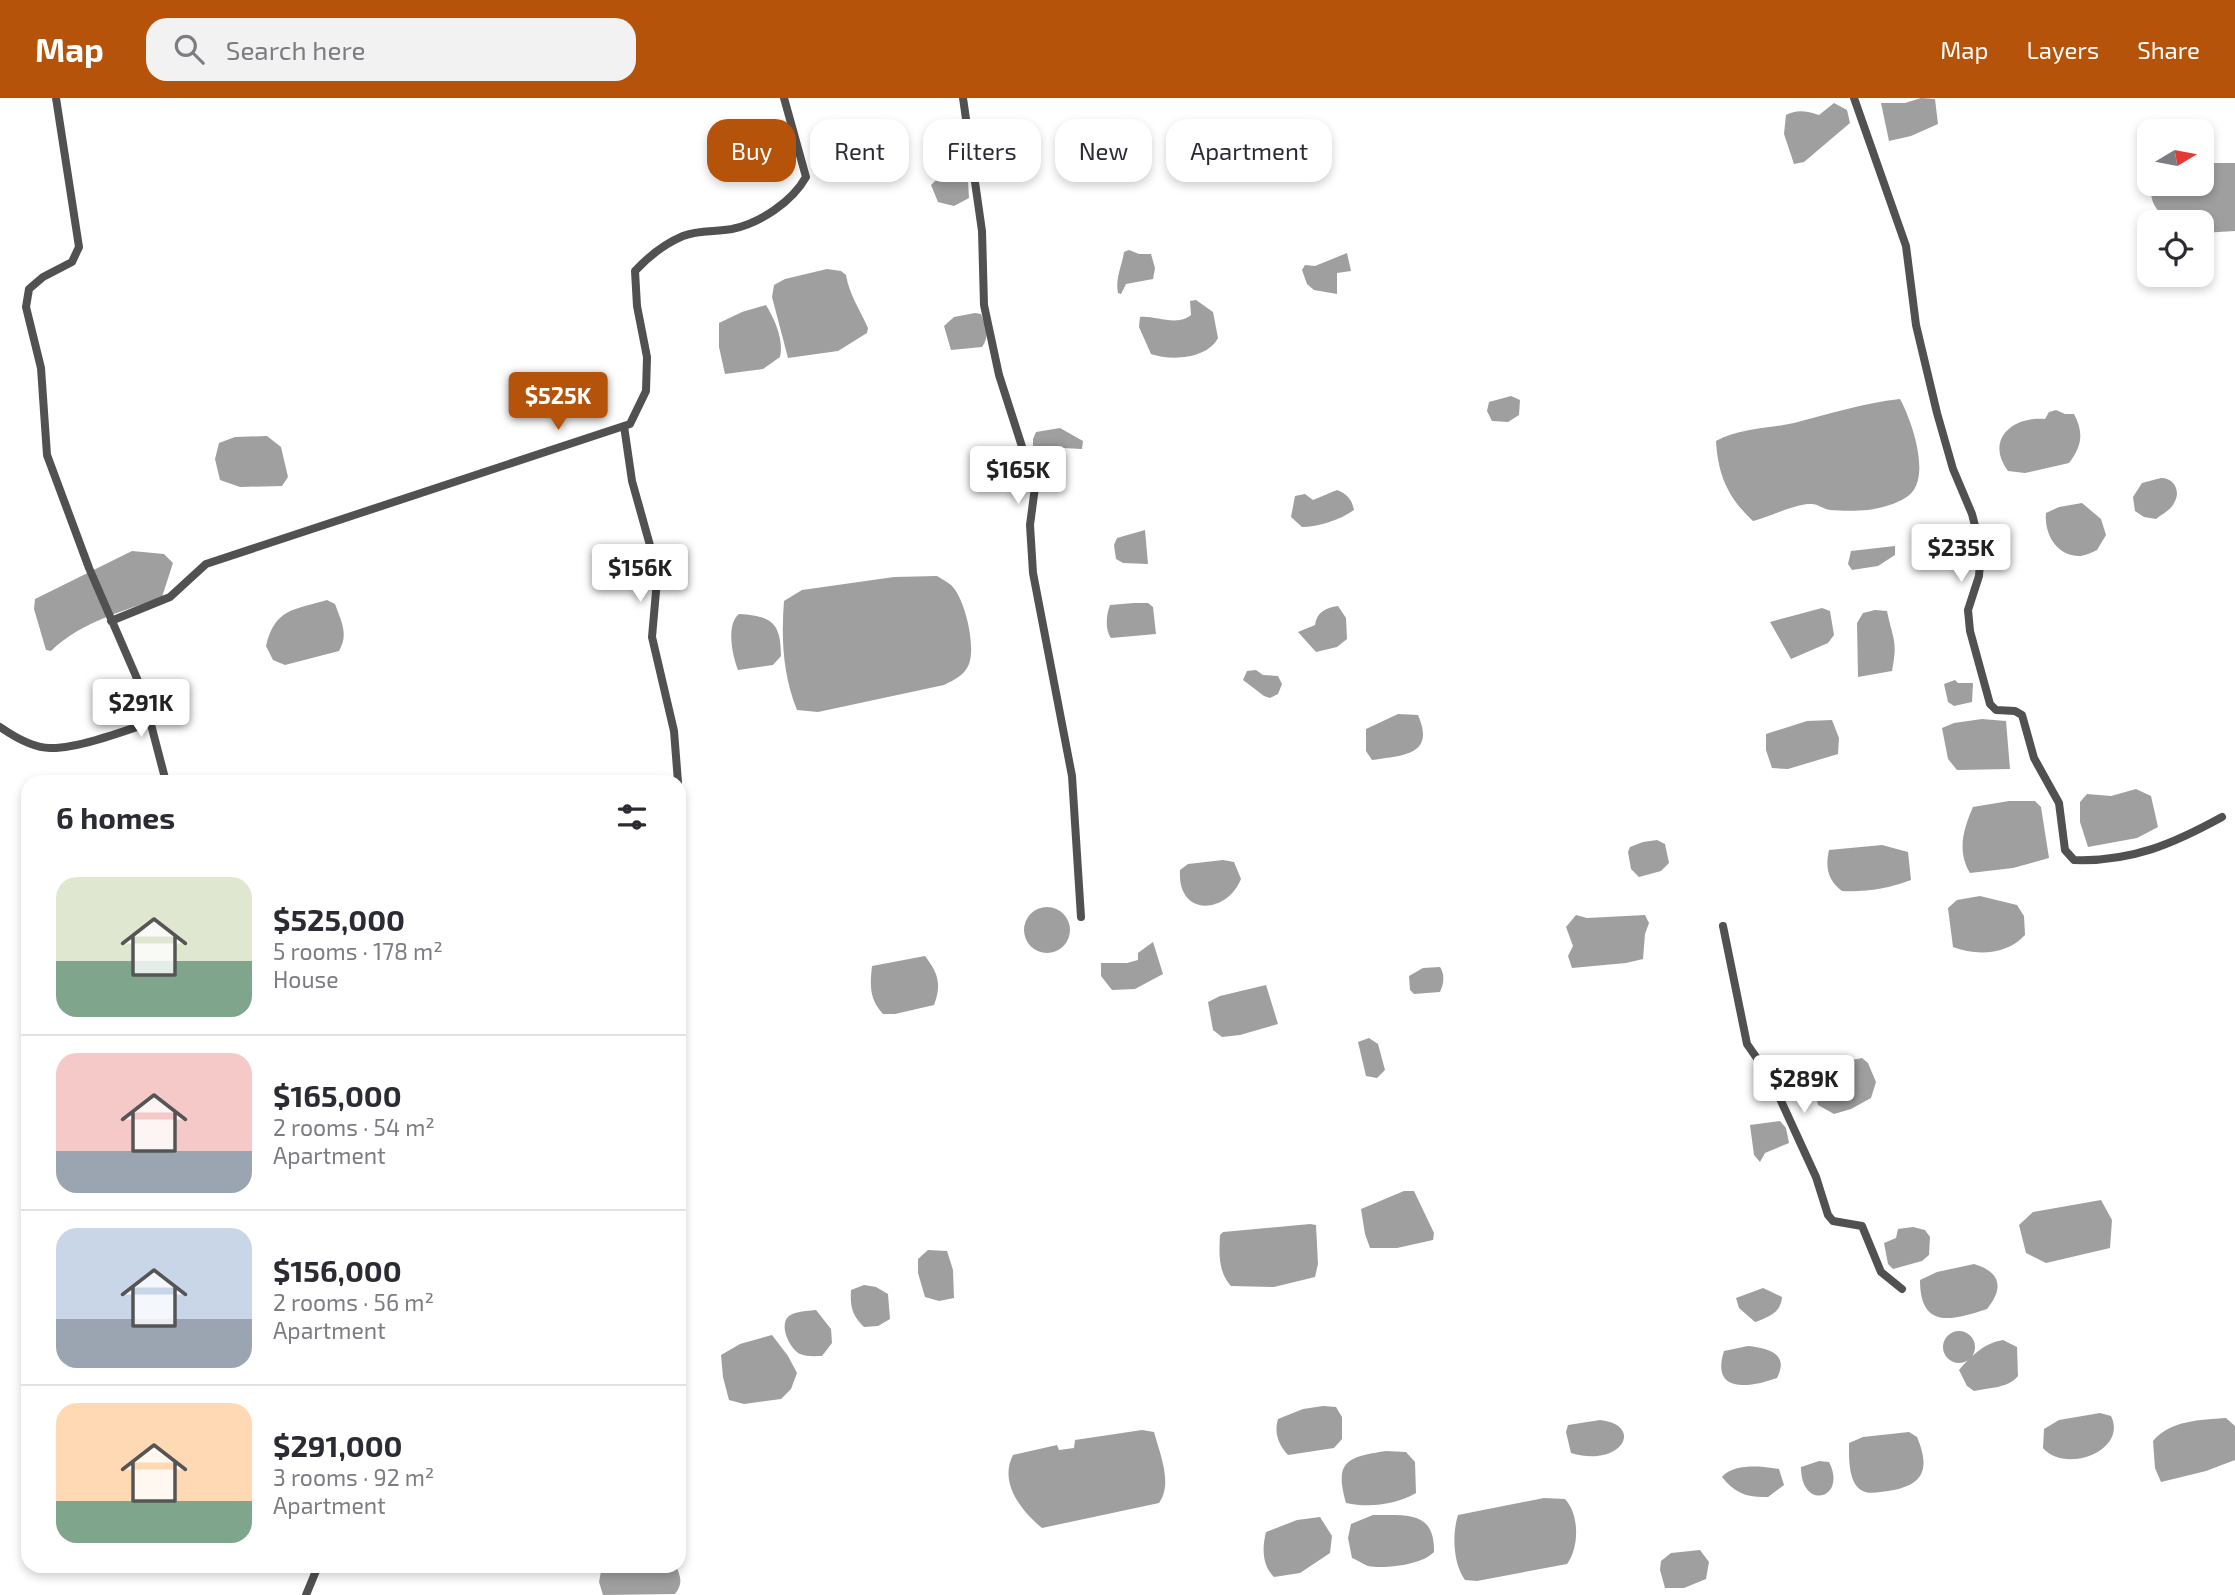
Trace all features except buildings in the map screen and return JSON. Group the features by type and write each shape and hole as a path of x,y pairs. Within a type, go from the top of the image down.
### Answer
{"street":[{"path":"56,98 79,247 72,262 43,277 29,289 26,317 41,368 47,455 89,568 142,690 164,775"},
{"path":"111,621 170,597 206,564 629,424 646,391 647,358 637,306 635,271 651,254 685,235 734,229 764,217 799,191 806,177 784,98"},
{"path":"963,98 982,231 984,305 999,375 1035,486 1030,525 1034,573 1072,776 1081,917"},
{"path":"1854,98 1906,246 1916,325 1937,413 1953,469 1972,514 1981,549 1979,576 1968,610 1969,631 1990,704 1996,710 2015,711 2022,715 2034,758 2059,803 2065,850 2074,860 2104,861 2176,843 2222,817"},
{"path":"624,426 632,481 657,580 652,637 674,731 677,775"},
{"path":"0,727 14,737 49,749 116,735 151,722"},
{"path":"1723,926 1737,982 1747,1044 1770,1077 1816,1177 1828,1215 1833,1221 1862,1226 1881,1272 1902,1289"},
{"path":"306,1595 315,1573"}],"shaded area":[{"path":"1921,98 1935,99 1938,124 1911,136 1889,141 1881,103 1905,103"},
{"path":"1834,103 1847,110 1850,123 1804,162 1794,164 1784,134 1786,115 1802,111 1819,115"},
{"path":"2214,163 2235,163 2235,231 2214,232 2214,210 2158,210 2151,196 2214,196"},
{"path":"934,182 968,182 969,198 954,206 938,202 931,185"},
{"path":"1129,250 1139,254 1151,254 1155,268 1153,279 1126,284 1121,294 1117,288 1118,277 1124,252"},
{"path":"1347,253 1351,271 1337,273 1337,294 1314,290 1307,284 1302,270 1305,265 1315,266"},
{"path":"827,269 841,271 846,275 852,295 868,328 867,333 838,351 788,358 772,297 774,285 785,279"},
{"path":"1196,300 1213,312 1218,338 1213,345 1197,354 1178,358 1151,354 1139,327 1140,317 1179,320 1191,315 1190,301"},
{"path":"766,305 780,337 780,357 763,369 725,374 719,347 719,323"},
{"path":"981,314 986,327 987,335 982,347 951,350 944,326 954,317"},
{"path":"1511,396 1520,400 1519,415 1508,422 1492,421 1487,411 1489,402"},
{"path":"1900,399 1913,431 1919,458 1917,482 1913,491 1905,498 1886,506 1864,510 1830,510 1815,504 1804,505 1753,521 1731,495 1719,465 1716,441 1744,431 1794,423 1859,406"},
{"path":"2056,410 2074,414 2079,427 2079,445 2069,463 2025,473 2008,471 1999,449 2006,432 2022,422 2045,419 2049,412"},
{"path":"1060,428 1083,441 1082,449 1063,448 1033,454 1036,432"},
{"path":"267,436 281,447 288,477 282,486 240,487 220,480 215,459 219,443 235,437"},
{"path":"2161,478 2173,483 2177,490 2176,499 2171,508 2156,519 2144,517 2135,511 2133,497 2142,483"},
{"path":"1337,490 1344,493 1352,503 1354,510 1348,514 1308,527 1302,527 1291,517 1295,496 1305,494 1313,500"},
{"path":"2082,503 2101,519 2106,535 2097,550 2081,556 2065,553 2053,542 2047,528 2046,513 2059,507"},
{"path":"1145,530 1148,564 1123,563 1116,559 1114,545 1117,538"},
{"path":"1895,546 1895,555 1878,566 1852,570 1848,564 1851,551"},
{"path":"132,551 164,554 173,563 162,597 89,625 51,651 46,650 34,609 35,599"},
{"path":"937,576 956,591 965,611 971,656 962,674 944,685 818,712 797,710 784,657 784,601 802,590 894,577"},
{"path":"327,600 335,604 343,628 339,651 285,665 273,660 266,646 275,624 281,617 296,609"},
{"path":"1148,603 1153,607 1156,634 1111,638 1107,622 1110,605"},
{"path":"1338,606 1346,618 1347,639 1337,647 1316,652 1298,632 1315,625 1322,611"},
{"path":"1822,608 1830,611 1834,635 1828,643 1791,659 1770,622"},
{"path":"1887,611 1895,646 1892,671 1858,677 1857,623 1863,613"},
{"path":"739,614 767,619 776,629 781,656 773,665 738,670 731,632"},
{"path":"1256,670 1263,675 1278,676 1282,684 1278,694 1270,698 1264,696 1243,680 1247,671"},
{"path":"1955,680 1958,683 1973,683 1972,702 1954,706 1948,702 1944,684"},
{"path":"1398,714 1418,715 1423,739 1413,751 1372,760 1366,751 1366,729"},
{"path":"1982,719 2006,721 2010,769 1957,770 1948,759 1942,728 1954,723"},
{"path":"1832,720 1839,738 1838,754 1788,769 1772,768 1766,750 1766,734 1807,721"},
{"path":"2136,789 2151,796 2158,827 2137,838 2088,847 2080,822 2080,802 2087,794 2111,796"},
{"path":"2009,801 2035,801 2041,807 2049,858 2013,868 1970,873 1964,857 1963,840 1973,807"},
{"path":"1657,840 1665,844 1669,863 1661,871 1639,877 1631,869 1628,852 1630,847"},
{"path":"1882,845 1908,852 1911,880 1885,888 1842,891 1831,878 1827,862 1829,850"},
{"path":"1223,860 1234,862 1241,879 1234,891 1215,904 1204,906 1186,897 1181,886 1180,870 1188,864"},
{"path":"1980,896 2017,905 2024,916 2025,935 2018,942 1991,952 1971,952 1953,947 1948,908 1957,900"},
{"path":"1047,907 1064,913 1070,930 1064,947 1047,953 1030,947 1024,930 1030,913"},
{"path":"1576,915 1587,918 1645,915 1649,923 1645,934 1643,959 1572,968 1568,956 1573,946 1566,927"},
{"path":"1153,942 1163,974 1135,989 1112,990 1101,976 1101,963 1127,963 1138,960 1138,953"},
{"path":"925,956 937,979 938,991 934,1005 883,1014 875,1003 872,992 872,966"},
{"path":"1440,967 1443,979 1440,992 1414,994 1410,990 1409,976 1423,968"},
{"path":"1266,985 1278,1024 1240,1035 1222,1037 1213,1030 1208,1002 1220,996"},
{"path":"1369,1038 1378,1044 1385,1070 1377,1078 1366,1076 1358,1042"},
{"path":"1862,1058 1868,1063 1876,1082 1871,1098 1851,1109 1834,1114 1818,1105 1810,1073 1814,1067"},
{"path":"1780,1121 1786,1128 1789,1143 1765,1153 1760,1162 1754,1155 1750,1125"},
{"path":"1404,1191 1414,1191 1434,1233 1433,1240 1397,1248 1370,1248 1361,1209"},
{"path":"2101,1200 2112,1220 2110,1248 2046,1263 2026,1253 2019,1225 2033,1212"},
{"path":"1316,1225 1318,1264 1315,1277 1274,1287 1231,1286 1227,1281 1220,1255 1220,1235 1223,1232"},
{"path":"1913,1227 1925,1230 1930,1237 1929,1255 1922,1261 1893,1269 1888,1264 1884,1243 1896,1238 1898,1229"},
{"path":"928,1250 947,1251 953,1270 954,1298 939,1301 925,1297 918,1273 918,1259"},
{"path":"1974,1264 1990,1271 1997,1282 1996,1294 1987,1309 1950,1318 1932,1314 1925,1307 1921,1296 1920,1280 1937,1272"},
{"path":"864,1285 876,1287 888,1294 890,1319 878,1326 864,1327 853,1310 851,1290"},
{"path":"1763,1288 1782,1297 1781,1302 1773,1314 1755,1322 1739,1308 1736,1298"},
{"path":"816,1310 831,1329 832,1343 822,1356 803,1355 789,1342 785,1331 786,1320 795,1313"},
{"path":"1959,1331 1970,1336 1975,1347 1970,1358 1959,1363 1948,1358 1943,1347 1948,1336"},
{"path":"772,1335 797,1373 791,1389 781,1399 744,1404 729,1400 721,1355 740,1344"},
{"path":"2003,1340 2017,1347 2018,1376 2004,1385 1974,1391 1967,1386 1959,1370 1978,1351"},
{"path":"1748,1346 1769,1350 1779,1357 1781,1363 1777,1378 1746,1385 1728,1381 1723,1375 1721,1365 1724,1351"},
{"path":"1336,1407 1342,1417 1342,1439 1334,1448 1288,1455 1278,1438 1278,1419 1303,1409"},
{"path":"2100,1413 2111,1416 2114,1428 2111,1439 2092,1455 2065,1459 2053,1456 2043,1448 2044,1429 2059,1420"},
{"path":"2226,1418 2235,1426 2235,1460 2206,1471 2161,1482 2155,1468 2153,1441 2160,1434 2177,1425"},
{"path":"1600,1420 1614,1423 1622,1429 1622,1444 1603,1455 1571,1453 1566,1432 1568,1425"},
{"path":"1142,1430 1154,1432 1162,1459 1165,1487 1159,1503 1042,1528 1026,1513 1014,1495 1009,1475 1013,1455 1057,1445 1059,1450 1074,1448 1075,1440"},
{"path":"1909,1432 1917,1437 1921,1449 1921,1474 1900,1489 1864,1492 1854,1481 1850,1468 1849,1443 1863,1437"},
{"path":"1386,1451 1406,1452 1415,1462 1416,1493 1382,1504 1346,1503 1342,1478 1347,1464 1362,1456"},
{"path":"1819,1461 1829,1462 1833,1485 1828,1492 1815,1495 1803,1481 1801,1467"},
{"path":"1736,1469 1779,1469 1784,1485 1768,1497 1754,1497 1742,1493 1731,1487 1722,1477"},
{"path":"1544,1498 1565,1499 1573,1514 1576,1541 1567,1564 1477,1581 1465,1580 1458,1565 1455,1548 1458,1515"},
{"path":"1373,1515 1406,1516 1423,1522 1433,1538 1434,1552 1412,1563 1384,1567 1368,1566 1352,1558 1348,1538 1351,1524"},
{"path":"1320,1517 1332,1536 1330,1553 1300,1573 1274,1577 1264,1556 1266,1532 1297,1520"},
{"path":"1700,1550 1709,1562 1706,1579 1684,1588 1665,1588 1660,1570 1661,1561 1671,1553"},
{"path":"601,1573 679,1573 680,1577 675,1594 603,1595 599,1582"}]}
